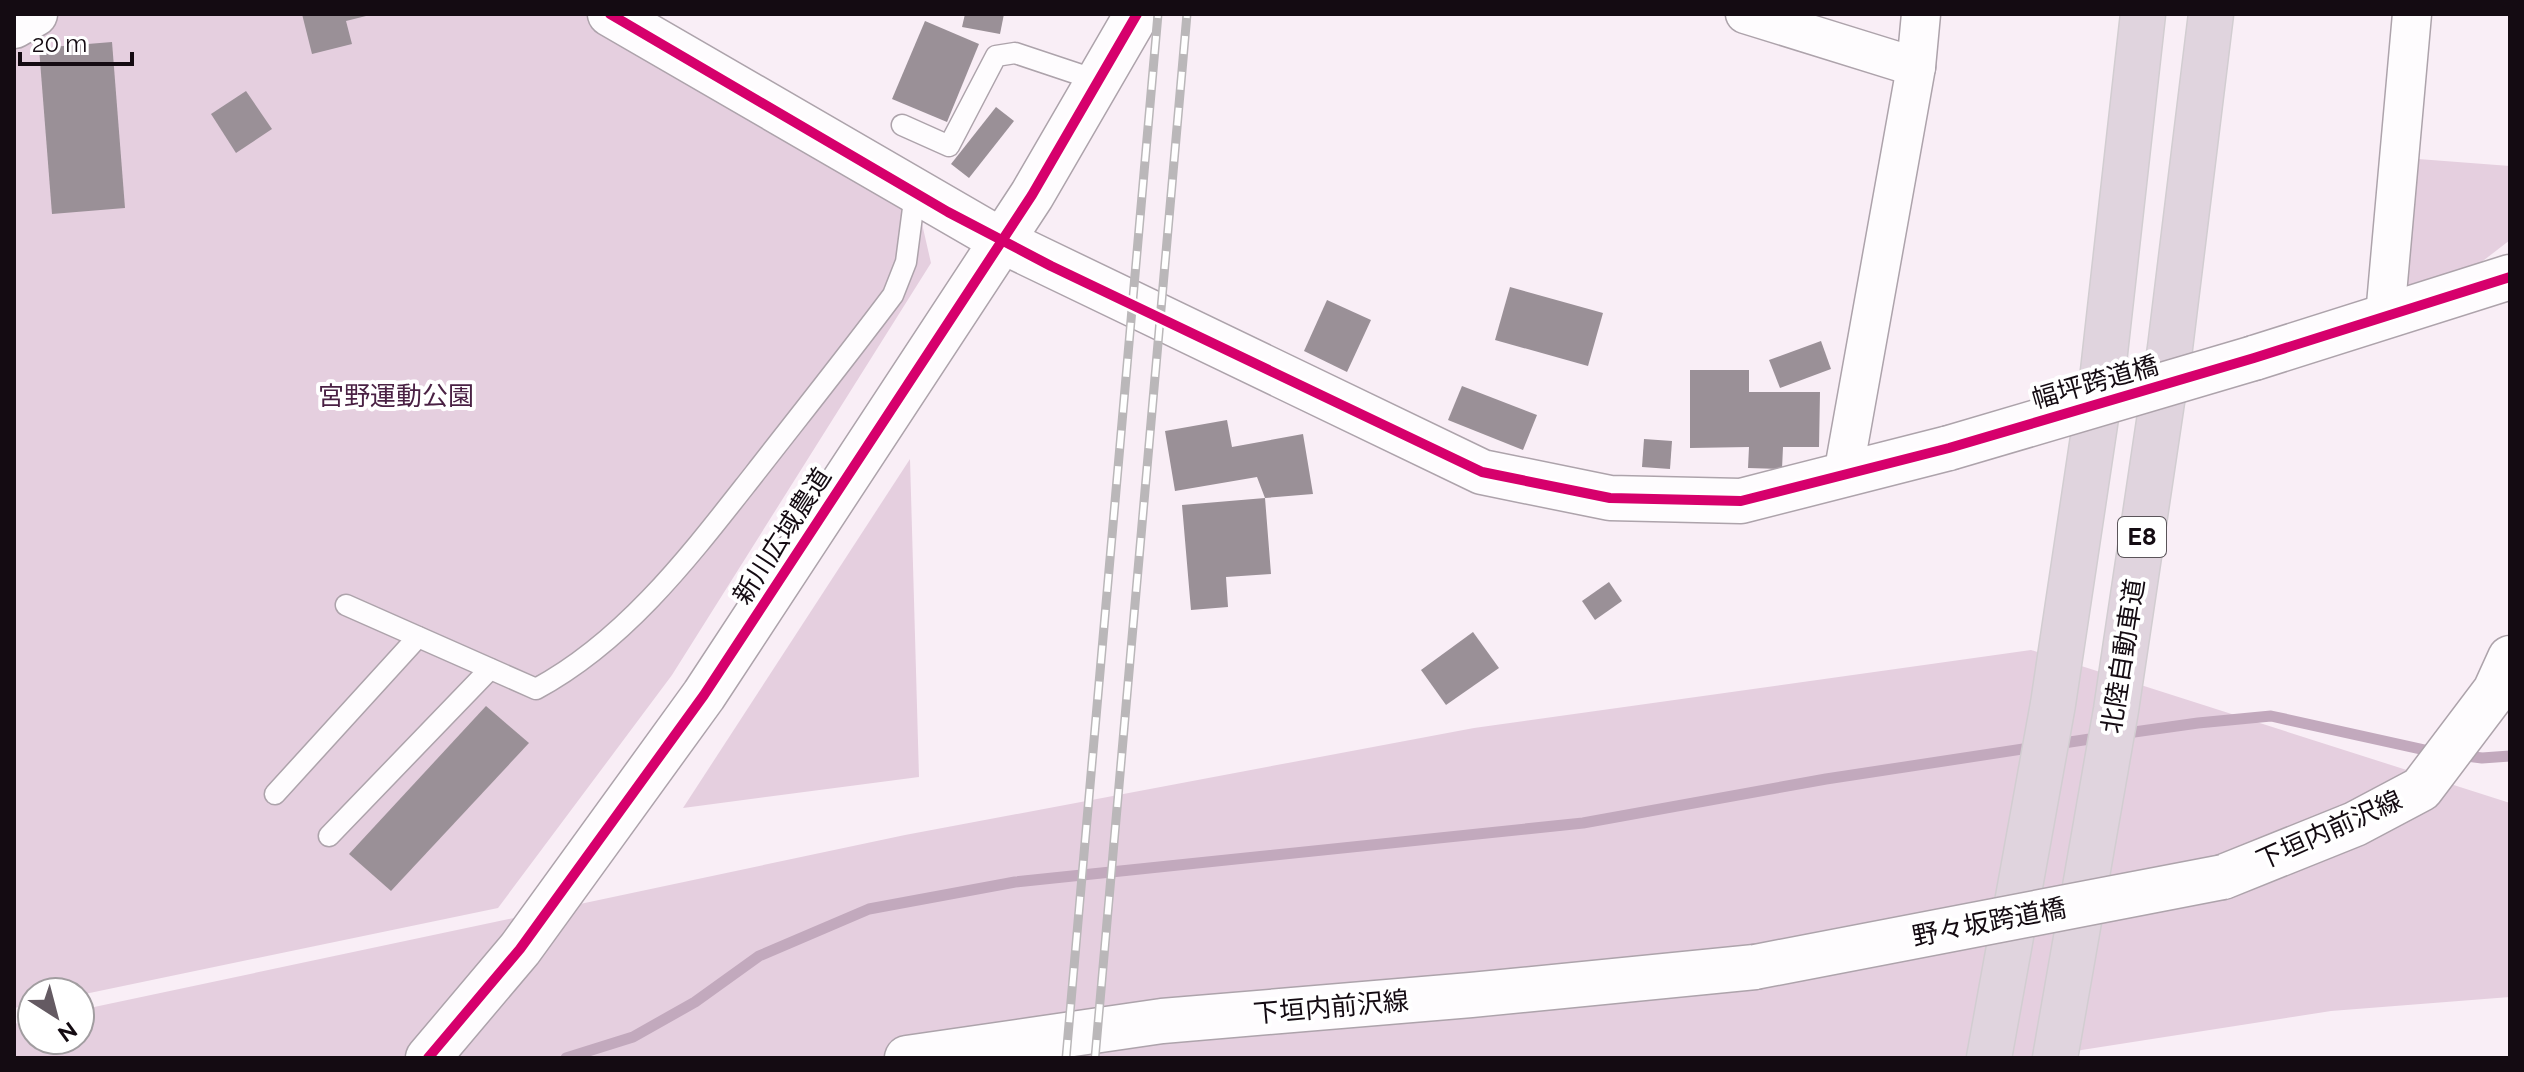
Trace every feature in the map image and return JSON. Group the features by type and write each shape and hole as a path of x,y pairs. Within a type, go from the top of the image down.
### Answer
{"highway":[{"name":"E8","path":"1989,1058 2053,704 2100,386 2143,14"},
{"name":"北陸自動車道","path":"2055,1058 2116,710 2166,379 2211,14"}],"street":[{"path":"14,26 35,14"},
{"name":"幅坪跨道橋","path":"610,14 1002,241 1482,472 1610,498 1741,501 1949,448 2254,358 2510,277"},
{"name":"新川広域農道","path":"428,1058 520,949 704,695 1002,241 1137,14"},
{"path":"1745,14 1916,67"},
{"path":"1843,475 1916,67 1921,14"},
{"path":"2385,316 2412,14"},
{"name":"下垣内前沢線","path":"2223,877 2355,824 2421,789 2495,691 2510,658"},
{"name":"野々坂跨道橋","path":"1755,967 2223,877"},
{"name":"下垣内前沢線","path":"907,1058 1162,1021 1755,967"}],"lane":[{"path":"902,125 949,146 996,56 1015,53 1099,81"},
{"path":"346,605 536,689 567,672 616,631 680,568 893,295 906,262 915,193"},
{"path":"275,794 418,637"},
{"path":"329,836 490,669"}],"green space":[{"name":"宮野運動公園","path":"14,14 610,14 915,193 931,263 672,675 498,908 96,992 96,976 16,976 14,1008"},
{"path":"2418,159 2510,166 2510,240 2475,267 2404,289"},
{"path":"910,459 919,777 683,808"},
{"path":"2031,650 2510,803 2510,997 2331,1011 2030,1058 14,1058 14,1024 16,1056 96,1056 96,1007 905,835 1474,728"}],"building":[{"path":"302,14 370,15 346,21 352,44 312,54"},
{"path":"965,14 1004,14 1000,34 962,27"},
{"path":"925,21 979,44 947,122 892,99"},
{"path":"112,42 125,208 52,214 39,48"},
{"path":"246,91 272,129 236,153 211,114"},
{"path":"996,107 1014,121 969,178 951,164"},
{"path":"1510,287 1603,313 1588,366 1495,340"},
{"path":"1327,300 1371,320 1347,372 1304,351"},
{"path":"1821,341 1831,369 1780,388 1769,360"},
{"path":"1690,370 1749,370 1749,392 1820,392 1819,447 1783,447 1782,469 1748,468 1749,447 1690,448"},
{"path":"1462,386 1537,415 1523,450 1448,420"},
{"path":"1227,420 1232,447 1303,434 1313,494 1265,498 1257,477 1175,491 1165,431"},
{"path":"1644,439 1672,441 1670,469 1642,467"},
{"path":"1265,498 1271,574 1226,577 1228,607 1191,610 1182,505"},
{"path":"1609,582 1622,601 1595,620 1582,601"},
{"path":"1473,632 1499,668 1446,705 1421,670"},
{"path":"486,706 529,743 391,891 349,854"}],"waterway":[{"path":"2120,734 2271,716 2434,752"},
{"path":"2057,744 2103,737"},
{"path":"566,1058 633,1037 695,1002 759,956 869,909 1015,882 1583,823 1826,779 2036,747"},
{"path":"2459,755 2482,758 2510,756"}],"railway":[{"path":"1066,1058 1158,14"},
{"path":"1095,1058 1187,14"}],"cycle path":[{"path":"610,14 948,212 1051,266 1482,472 1610,498 1741,501 1949,448 2254,358 2510,277"},
{"path":"428,1058 520,949 704,695 1032,195 1137,14"}]}
